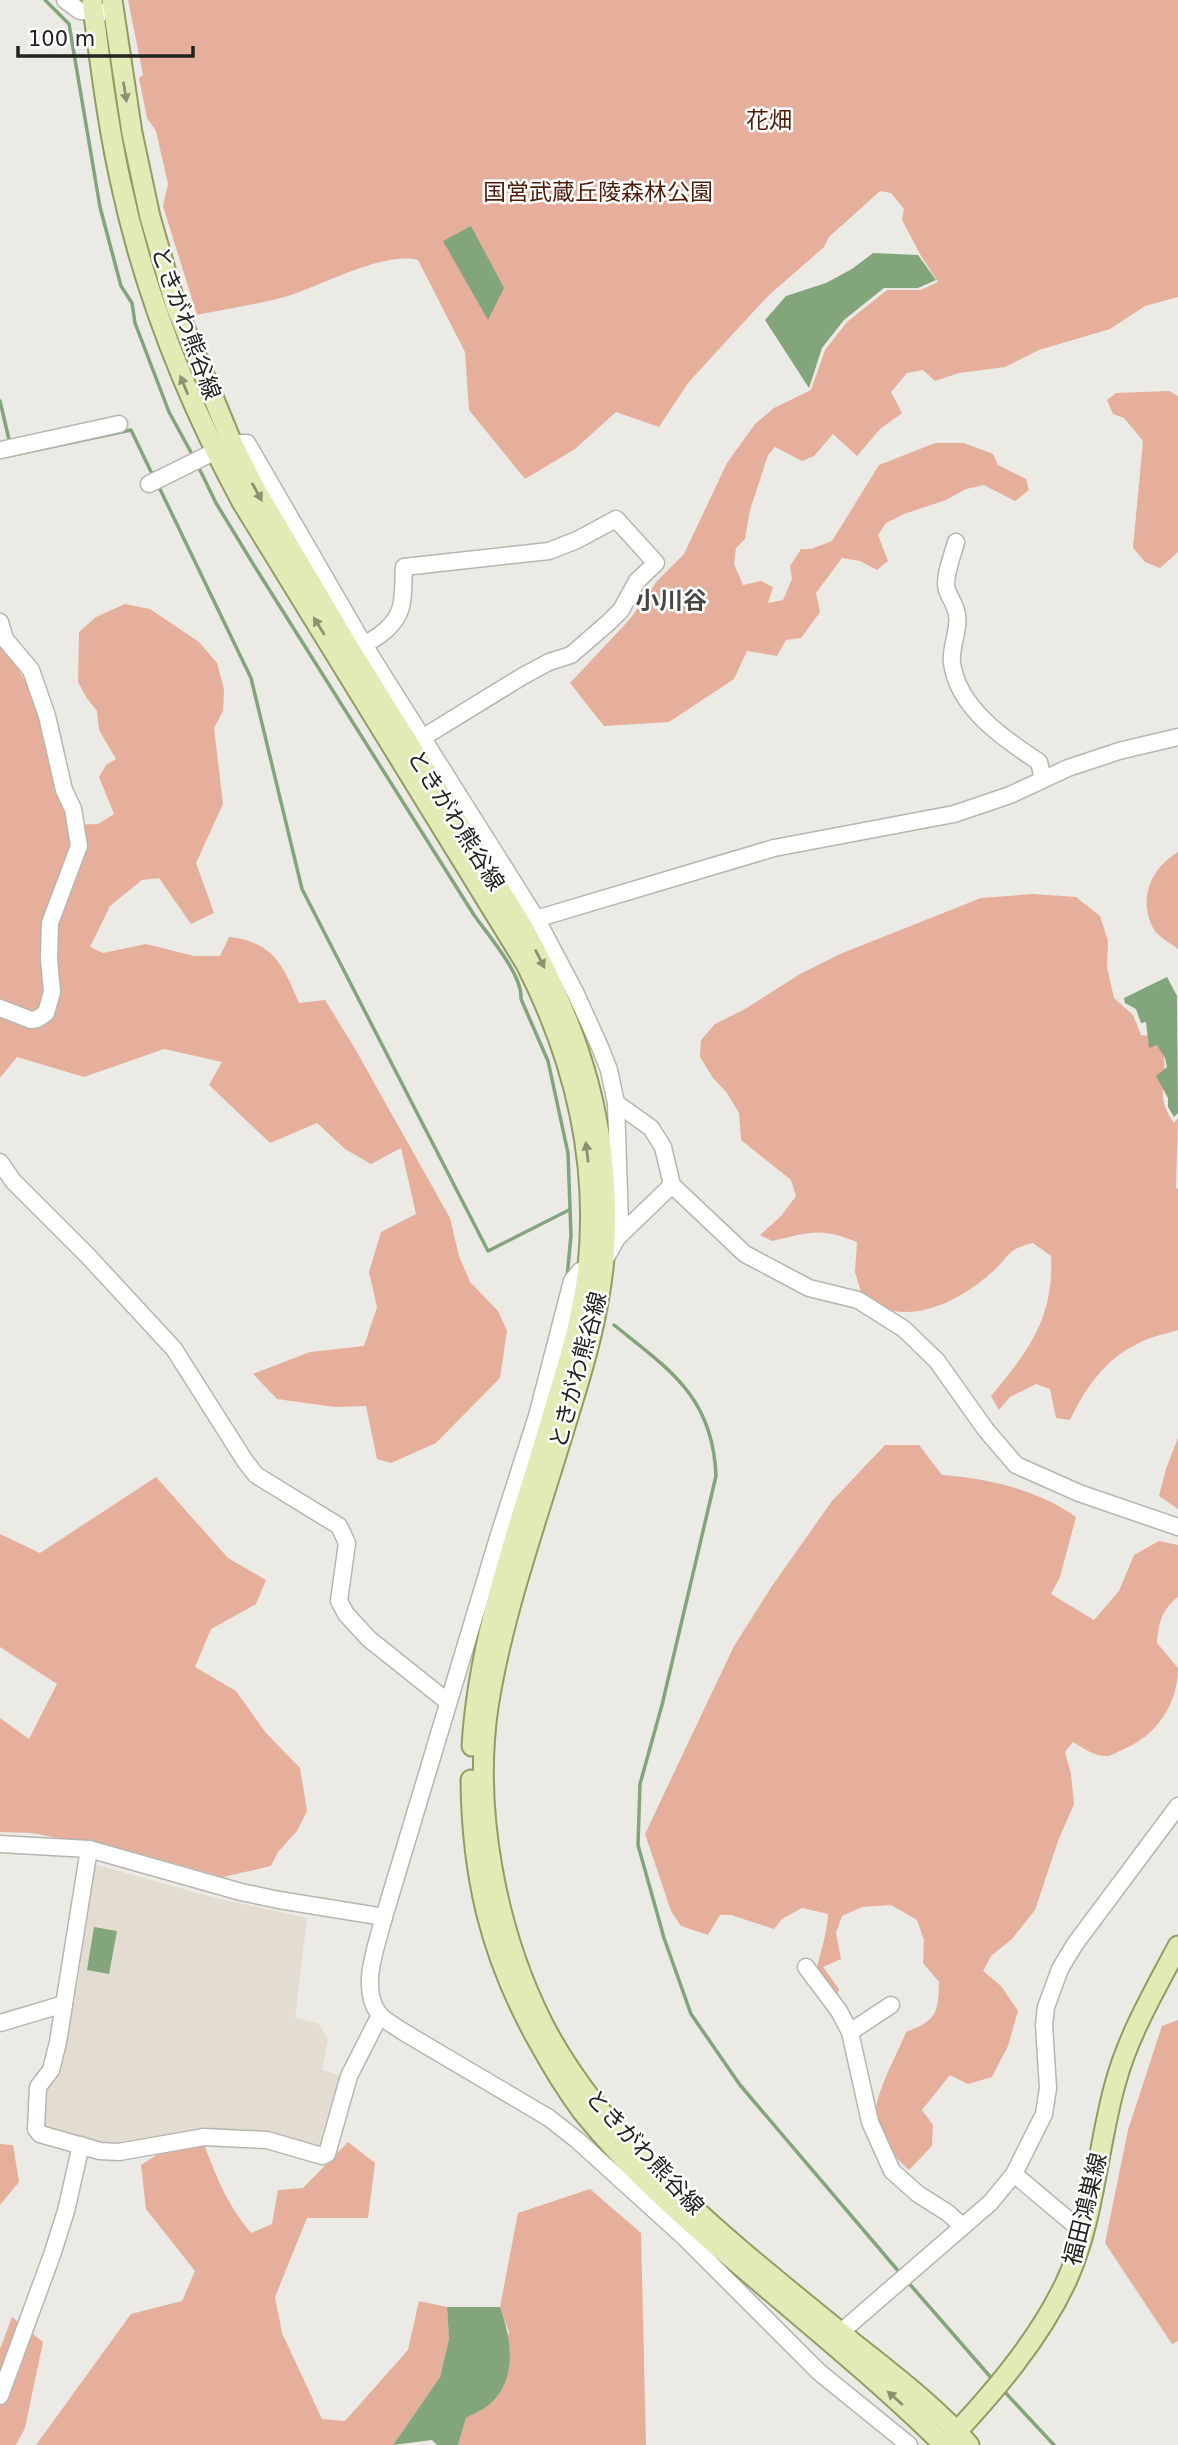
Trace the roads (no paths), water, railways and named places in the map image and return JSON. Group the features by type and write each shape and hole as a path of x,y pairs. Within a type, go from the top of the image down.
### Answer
{"main road":[{"name":"ときがわ熊谷線","path":"113,6 135,154 153,228 176,307 242,502 522,924"},
{"name":"ときがわ熊谷線","path":"92,7 120,180 142,268 186,389 223,448 257,492 357,648 522,924 544,1000 559,1036 578,1098 590,1177 593,1274 597,1305 576,1394 504,1631 488,1709 484,1751 485,1804 501,1918 519,1969 542,2022 565,2062 622,2135 685,2199 841,2332 954,2441"},
{"name":"ときがわ熊谷線","path":"593,1274 511,1549 474,1704 471,1818 481,1890 495,1950 520,2008 552,2066 581,2110 625,2160 671,2207 954,2441"},
{"name":"福田鴻巣線","path":"954,2441 1012,2369 1066,2281 1083,2232 1116,2080 1149,2001 1178,1947"}],"street":[{"path":"65,0 80,11 92,7 113,6"},
{"path":"0,449 119,424"},
{"path":"149,484 223,448"},
{"path":"422,738 523,676 549,662 571,655 621,610 637,581 656,563 616,519 550,551 404,567 399,615 388,628 357,648 422,738 522,924 600,1047 609,1070 616,1103 620,1223 617,1238"},
{"path":"956,542 945,586 958,616 951,651 956,678 973,707 995,730 1039,762 1043,779"},
{"path":"0,622 5,639 31,670 47,716 64,790 75,818 79,846 50,923 48,959 52,992 46,1013 31,1020 0,1007"},
{"path":"522,924 774,849 954,814 1010,794 1068,768 1119,751 1178,737"},
{"path":"616,1103 652,1128 663,1147 672,1185 745,1254 809,1288 858,1300 904,1329 937,1361 986,1430 1016,1465 1079,1493 1178,1527"},
{"path":"0,1162 13,1181 88,1255 174,1349 245,1461 257,1475 339,1526 347,1543 339,1601 346,1614 369,1640 448,1702"},
{"path":"672,1185 617,1238 593,1274 580,1271 572,1280 541,1403 384,1917 372,1963 373,2001 380,2015 402,2031 549,2118 577,2140 692,2245 819,2372 909,2445"},
{"path":"841,2332 990,2203 1014,2174 1044,2114 1048,2088 1044,2025 1046,2007 1060,1969 1075,1944 1178,1806"},
{"path":"0,1844 89,1849 241,1892 384,1917"},
{"path":"89,1849 58,2042 51,2070 38,2087 36,2129 40,2134 100,2151 119,2152 204,2137 267,2140 322,2156 327,2154 349,2076 380,2015"},
{"path":"806,1967 839,2011 850,2032 870,2122 892,2171 962,2226"},
{"path":"0,2023 64,2004"},
{"path":"850,2032 891,2005"},
{"path":"0,2396 52,2255 66,2211 80,2145"},
{"path":"1014,2174 1083,2232"}],"waterway":[{"path":"45,0 69,24 100,207 121,286 132,303 135,323 169,412 193,456"},
{"path":"0,401 10,444"},
{"path":"12,451 13,455 131,430 154,478"},
{"path":"198,466 216,503 255,567 474,915 511,967 521,999 548,1061 568,1153 571,1235 567,1278"},
{"path":"158,485 251,678 302,889 488,1251 569,1210"},
{"path":"614,1325 670,1372 697,1405 707,1425 716,1476 662,1705 640,1784 638,1845 664,1938 691,2014 740,2085 900,2273"},
{"path":"907,2281 994,2381"},
{"path":"1002,2389 1054,2445"}],"district":[{"name":"小川谷","path":"671,601"}],"park label":[{"name":"花畑","path":"769,120"},
{"name":"国営武蔵丘陵森林公園","path":"598,192"}]}
